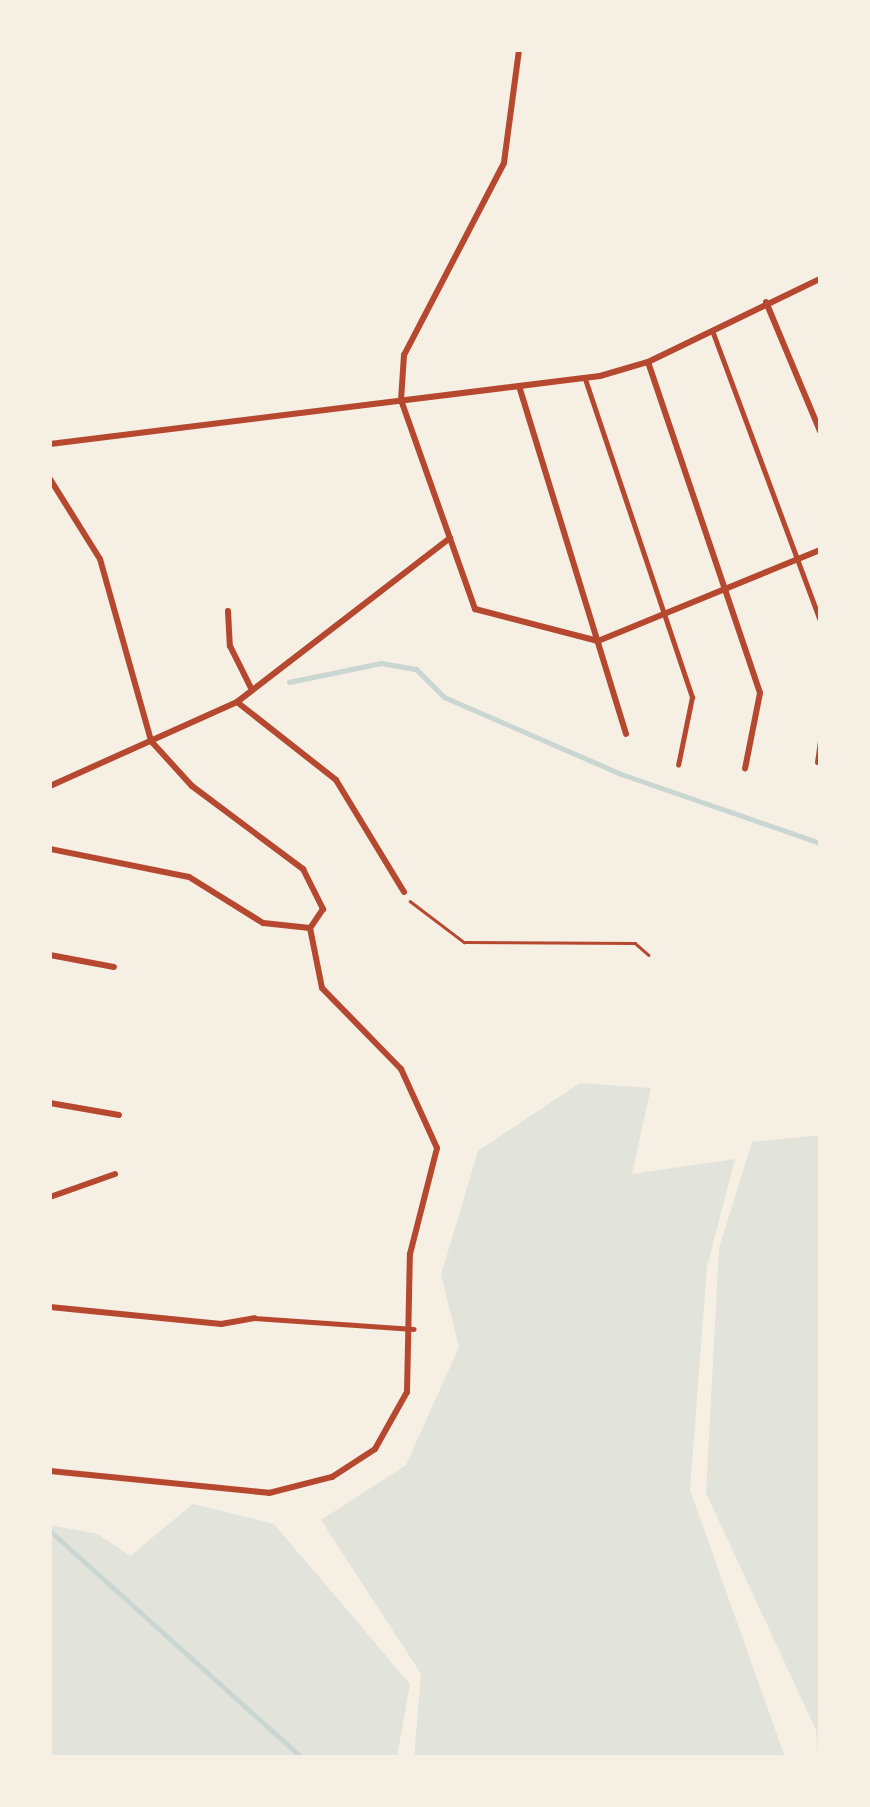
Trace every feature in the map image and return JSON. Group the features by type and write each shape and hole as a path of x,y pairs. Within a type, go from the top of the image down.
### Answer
{"street":[{"path":"519,50 504,163 404,355 402,400 475,609 598,641 820,550"},
{"path":"50,444 584,378 648,362 820,278"},
{"path":"766,302 820,431"},
{"path":"713,333 803,557 820,621"},
{"path":"648,362 728,588 760,693 745,770"},
{"path":"584,378 667,613 692,697 678,765"},
{"path":"519,386 626,734"},
{"path":"50,479 100,559 151,741 192,786 303,869 324,909 310,928 322,988 401,1069 438,1148 410,1254 414,1329 407,1392 375,1448 332,1477 269,1493 50,1472"},
{"path":"50,786 236,702 450,538"},
{"path":"228,611 230,646 252,690"},
{"path":"236,702 336,780 404,892"},
{"path":"816,762 820,741"},
{"path":"50,848 189,878 263,924 310,928"},
{"path":"50,955 114,968"},
{"path":"50,1104 119,1115"},
{"path":"50,1197 114,1174"},
{"path":"50,1307 220,1324 254,1318 414,1329"}],"path":[{"path":"404,892 436,928 464,942 635,943 648,955"}],"shaded area":[{"path":"580,1083 651,1088 632,1174 735,1159 707,1267 690,1490 785,1757 414,1757 421,1674 321,1520 406,1465 459,1347 441,1275 478,1151"},
{"path":"820,1135 818,1757 816,1730 706,1493 719,1248 752,1142"},
{"path":"193,1504 274,1524 410,1684 397,1757 50,1757 50,1525 98,1534 130,1556"}],"waterway":[{"path":"289,682 381,663 416,669 444,697 621,774 820,843"},
{"path":"50,1531 301,1757"}]}
